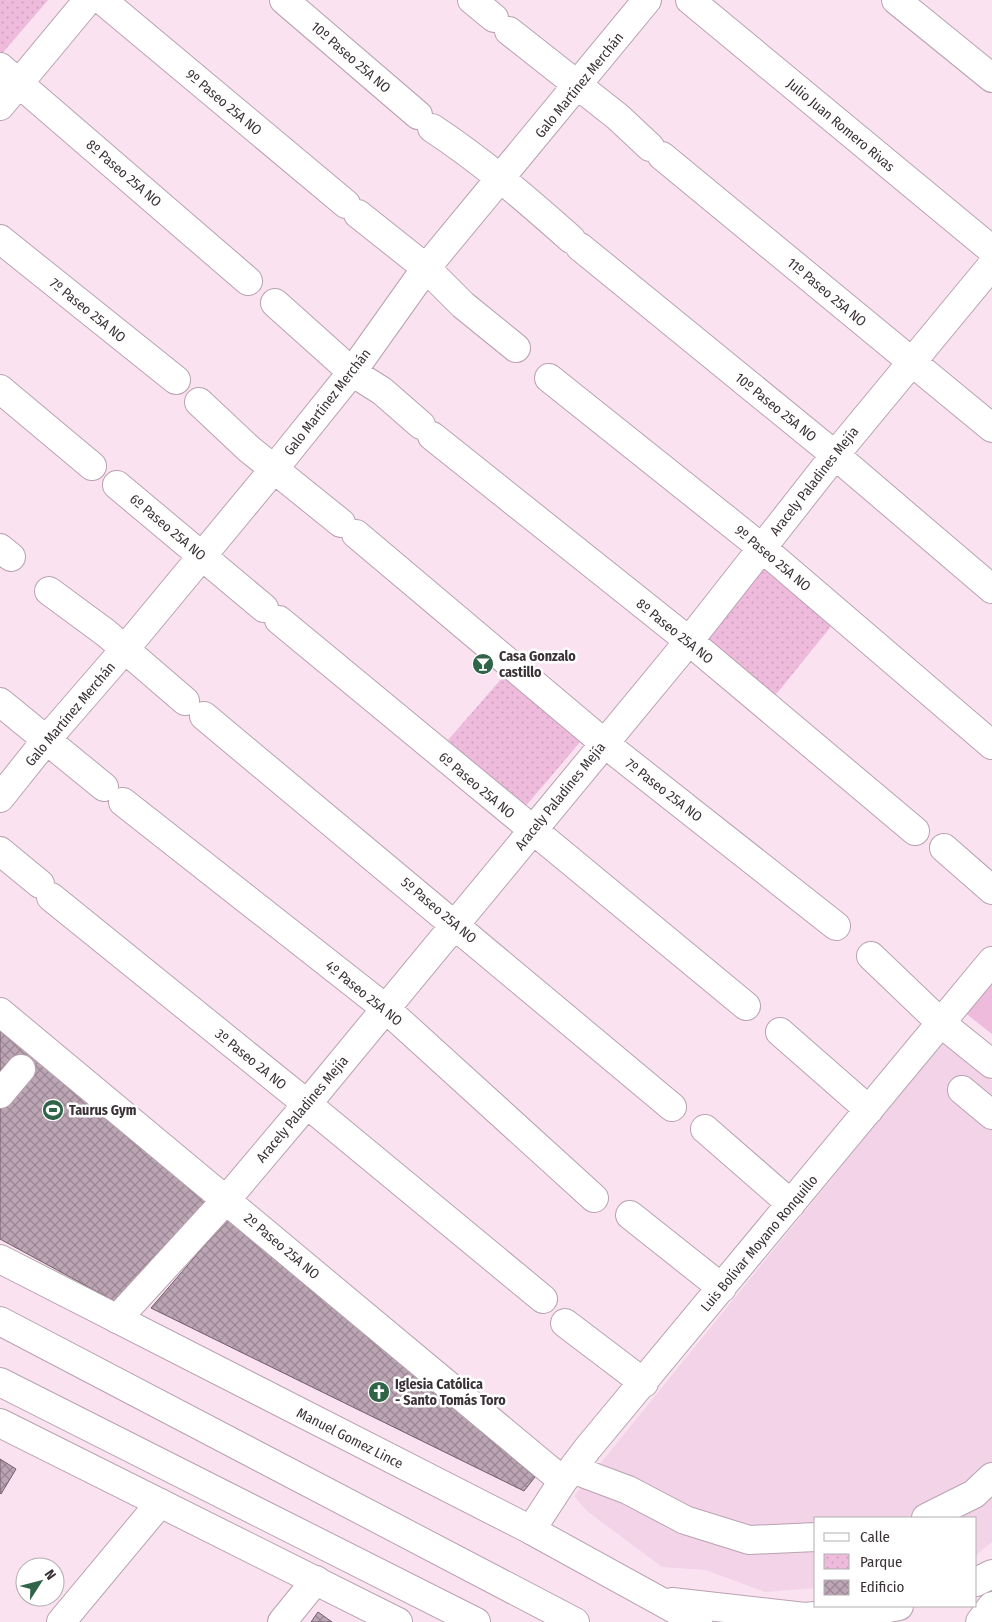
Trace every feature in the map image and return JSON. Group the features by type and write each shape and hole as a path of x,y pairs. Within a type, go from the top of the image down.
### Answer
{"street":[{"path":"0,106 10,75 88,0"},
{"name":"9º Paseo 25A NO","path":"102,0 352,209 426,268 464,305 516,348"},
{"name":"10º Paseo 25A NO","path":"284,0 425,121 502,178 576,243 835,455 992,589"},
{"name":"11º Paseo 25A NO","path":"472,0 618,116 656,151 992,428"},
{"name":"Galo Martínez Merchán","path":"0,798 47,739 126,649 274,469 352,372 426,268 579,85 647,0"},
{"name":"Julio Juan Romero Rivas","path":"690,0 992,250"},
{"path":"896,0 992,78"},
{"name":"8º Paseo 25A NO","path":"10,75 248,281"},
{"name":"7º Paseo 25A NO","path":"0,239 176,380"},
{"name":"Aracely Paladines Mejía","path":"117,1319 226,1200 307,1104 689,641 835,455 992,265"},
{"name":"8º Paseo 25A NO","path":"275,303 352,372 382,391 426,431 689,641 915,830"},
{"name":"9º Paseo 25A NO","path":"549,378 762,548 992,745"},
{"path":"0,389 92,466"},
{"name":"7º Paseo 25A NO","path":"199,402 274,469 349,528 604,743 836,926"},
{"name":"6º Paseo 25A NO","path":"117,485 746,1006"},
{"name":"5º Paseo 25A NO","path":"50,591 126,649 672,1107"},
{"name":"4º Paseo 25A NO","path":"0,702 386,1008 594,1198"},
{"path":"944,848 992,890"},
{"name":"3º Paseo 2A NO","path":"0,851 543,1299"},
{"path":"871,956 941,1023 992,1064"},
{"name":"Luis Bolívar Moyano Ronquillo","path":"531,1530 574,1466 992,961"},
{"name":"2º Paseo 25A NO","path":"0,1012 226,1200 574,1466"},
{"path":"780,1032 869,1110"},
{"path":"0,1094 21,1069"},
{"path":"962,1090 992,1115"},
{"path":"705,1129 791,1204"},
{"path":"630,1215 722,1288"},
{"name":"Manuel Gomez Lince","path":"0,1259 531,1530 698,1622"},
{"path":"0,1321 575,1622"},
{"path":"565,1323 644,1383"},
{"path":"0,1382 476,1622"},
{"path":"0,1423 398,1622"},
{"path":"574,1466 628,1490 685,1520 749,1540 814,1537"},
{"path":"928,1517 974,1494 992,1476"},
{"path":"61,1622 160,1503"},
{"path":"977,1582 992,1574"},
{"path":"282,1622 316,1580"},
{"path":"661,1601 805,1617 894,1607"},
{"path":"980,1622 992,1606"}],"shaded area":[{"path":"943,1041 992,1081 992,1542 977,1554 977,1517 814,1517 814,1588 765,1592 706,1570 662,1567 587,1511 574,1496"}],"green space":[{"path":"0,0 48,0 0,56"},
{"path":"759,563 833,624 774,697 702,633"},
{"path":"503,677 581,741 525,807 448,740"},
{"path":"992,977 992,1034 964,1012"}],"building":[{"name":"Taurus Gym","path":"0,1023 212,1197 116,1302 0,1239"},
{"name":"Iglesia Católica - Santo Tomás Toro","path":"229,1217 535,1477 524,1491 151,1308"},
{"path":"0,1459 16,1469 1,1494 0,1493"},
{"path":"318,1612 332,1622 311,1622"}],"place":[{"name":"Casa Gonzalo castillo","path":"483,664"},
{"name":"Taurus Gym","path":"53,1110"},
{"name":"Iglesia Católica - Santo Tomás Toro","path":"379,1392"}]}
